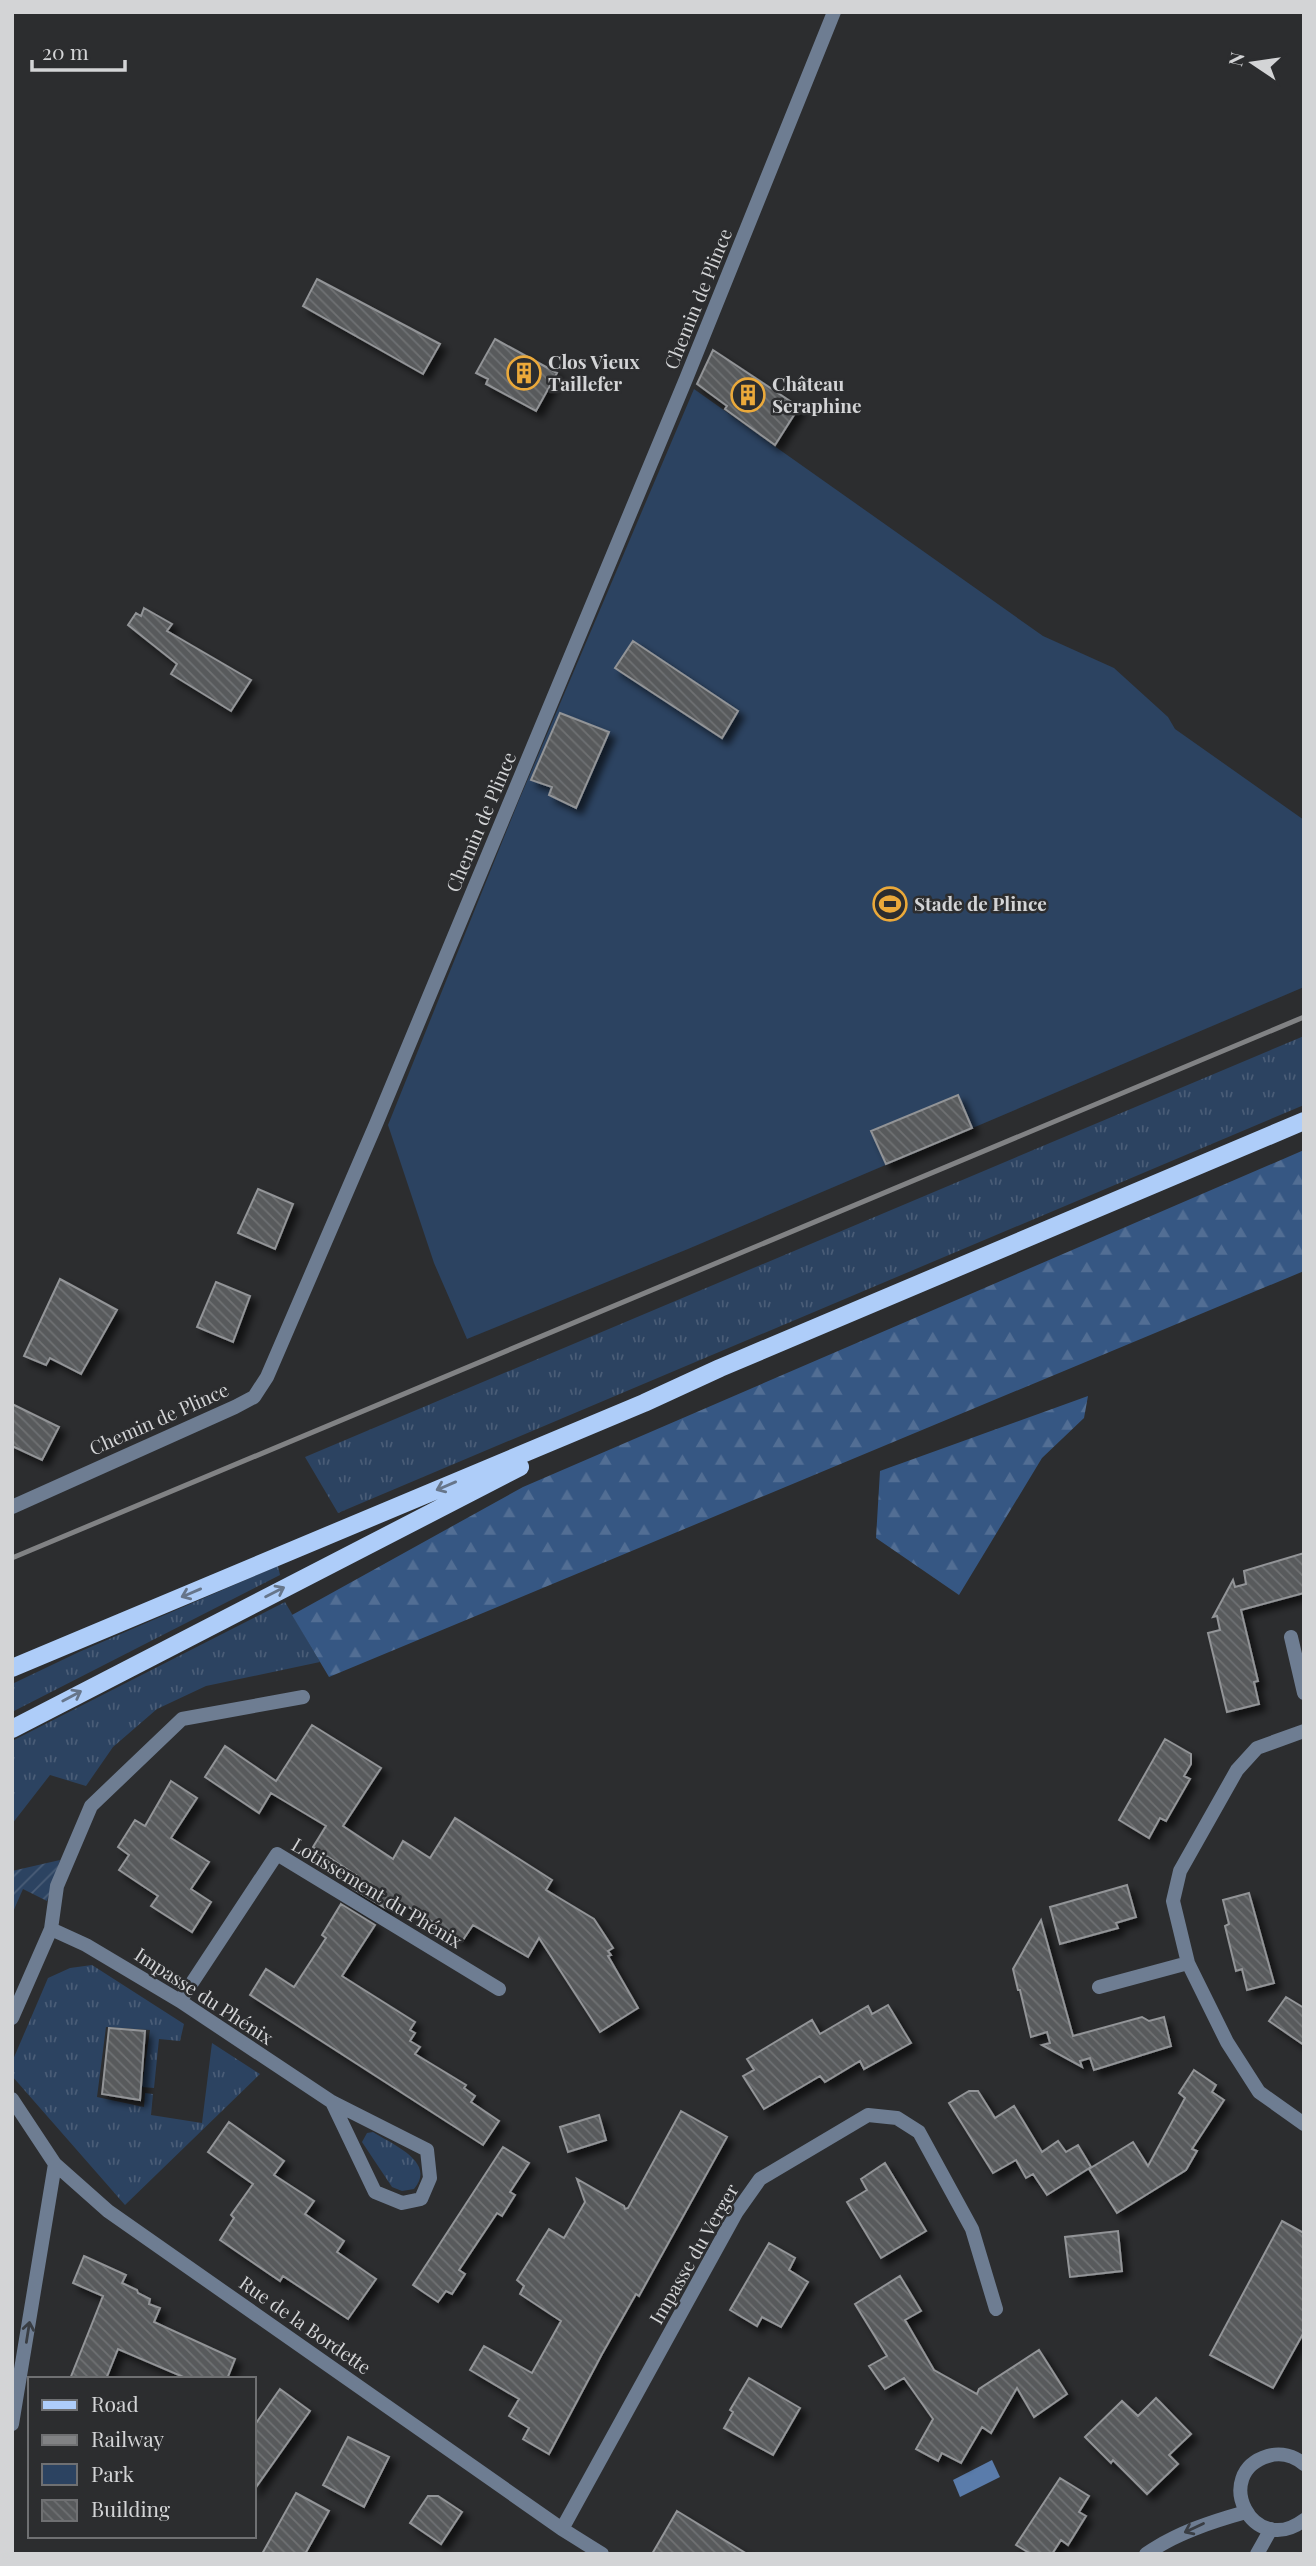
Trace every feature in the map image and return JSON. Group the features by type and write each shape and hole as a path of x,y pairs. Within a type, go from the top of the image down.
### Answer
{"main road":[{"path":"12,1668 644,1403 720,1368 1304,1121"},
{"path":"12,1729 644,1403"}],"street":[{"name":"Chemin de Plince","path":"12,1507 235,1407 254,1397 267,1377 376,1124 686,379 834,12"},
{"path":"1291,1637 1304,1693"},
{"path":"12,2018 51,1929 57,1886 92,1806 182,1719 303,1697"},
{"path":"1304,1731 1257,1748 1237,1770 1180,1871 1173,1901 1188,1963 1227,2042 1259,2092 1304,2124"},
{"name":"Lotissement du Phénix","path":"180,2001 277,1854 499,1989"},
{"name":"Impasse du Phénix","path":"51,1929 86,1945 180,2001 332,2102 427,2150 430,2178 421,2199 402,2203 375,2192 332,2102"},
{"path":"1099,1987 1188,1963"},
{"name":"Rue de la Bordette","path":"12,2099 55,2164 108,2211 562,2529 602,2554"},
{"name":"Impasse du Verger","path":"562,2529 736,2213 760,2179 868,2115 897,2118 919,2132 972,2228 996,2309"},
{"path":"12,2424 55,2164"},
{"path":"1302,2458 1274,2454 1262,2458 1244,2475 1240,2487 1246,2512 1261,2526 1283,2530 1304,2520"},
{"path":"1146,2554 1161,2543 1200,2524 1246,2512"},
{"path":"1257,2554 1271,2529"}],"green space":[{"name":"Stade de Plince","path":"694,389 1043,636 1114,668 1168,717 1175,729 1304,820 1304,987 688,1249 467,1339 434,1263 388,1125 519,800"},
{"path":"1304,1036 1304,1105 338,1513 305,1457"},
{"path":"1304,1150 1304,1271 329,1677 292,1615 523,1487"},
{"path":"1088,1396 1084,1418 1042,1458 959,1595 876,1538 880,1471"},
{"path":"278,1566 280,1575 12,1712 12,1684"},
{"path":"285,1602 320,1662 206,1686 157,1709 113,1747 86,1786 50,1775 12,1824 12,1741"},
{"path":"60,1860 47,1901 23,1889 12,1914 12,1871"},
{"path":"92,1965 184,2024 180,2041 159,2039 154,2088 142,2087 150,2030 106,2027 97,2097 144,2107 145,2093 153,2094 151,2115 202,2123 212,2043 260,2074 125,2205 12,2076 12,2062 48,1978 70,1968"},
{"path":"373,2132 410,2155 416,2163 420,2179 414,2189 402,2191 392,2187 362,2142 367,2133"}],"shaded area":[{"path":"992,2460 1000,2477 960,2497 953,2480"}],"building":[{"path":"317,279 440,344 423,374 303,306"},
{"name":"Clos Vieux Taillefer","path":"495,339 557,373 536,411 486,384 488,379 476,373"},
{"name":"Château Seraphine","path":"713,350 799,407 775,445 725,409 727,406 697,384"},
{"path":"144,608 172,624 167,631 251,680 231,711 171,674 177,664 128,625 136,613 141,616"},
{"path":"633,641 738,711 722,738 615,668"},
{"path":"560,713 609,732 576,808 549,795 552,787 531,780"},
{"path":"958,1095 972,1128 886,1164 871,1131"},
{"path":"258,1189 293,1204 275,1249 238,1233"},
{"path":"60,1279 117,1310 81,1374 50,1358 46,1365 24,1356"},
{"path":"216,1282 250,1296 233,1342 197,1327"},
{"path":"12,1404 59,1427 42,1460 12,1446"},
{"path":"1304,1553 1304,1593 1241,1610 1258,1681 1254,1682 1259,1704 1227,1712 1208,1633 1220,1630 1217,1616 1213,1617 1233,1580 1235,1587 1246,1584 1244,1571"},
{"path":"312,1725 381,1768 343,1826 393,1859 403,1841 430,1858 455,1818 552,1880 546,1890 594,1919 613,1948 608,1951 611,1955 608,1956 638,2008 600,2032 539,1938 528,1957 473,1925 463,1940 392,1897 385,1908 352,1888 359,1877 313,1847 326,1826 271,1793 259,1813 205,1777 225,1746 276,1781"},
{"path":"1165,1739 1191,1754 1191,1764 1184,1776 1190,1779 1166,1821 1160,1818 1149,1838 1119,1820"},
{"path":"171,1781 197,1798 171,1838 209,1862 191,1889 211,1902 192,1932 151,1906 158,1896 119,1870 129,1855 118,1847 135,1820 145,1826"},
{"path":"1127,1885 1136,1917 1116,1923 1118,1928 1060,1944 1050,1907"},
{"path":"1249,1893 1274,1983 1247,1990 1242,1969 1236,1971 1225,1926 1229,1924 1223,1900"},
{"path":"341,1904 375,1925 342,1976 415,2022 410,2030 415,2033 410,2041 420,2047 415,2054 466,2085 464,2088 475,2096 471,2102 499,2121 483,2145 250,1995 266,1969 294,1987 326,1938 322,1935"},
{"path":"1041,1920 1073,2036 1142,2017 1149,2021 1164,2017 1171,2046 1094,2070 1090,2058 1080,2061 1082,2067 1042,2045 1050,2043 1047,2032 1031,2037 1013,1969"},
{"path":"1286,1997 1304,2008 1304,2045 1269,2021"},
{"path":"888,2005 911,2043 864,2069 860,2061 825,2082 820,2076 764,2109 743,2076 754,2070 747,2059 812,2020 820,2034 868,2006 872,2014"},
{"path":"109,2028 145,2031 140,2100 102,2094"},
{"path":"1194,2070 1216,2085 1212,2092 1224,2100 1192,2149 1197,2151 1186,2170 1117,2213 1089,2169 1133,2142 1148,2166 1185,2098 1179,2093"},
{"path":"969,2091 978,2091 995,2118 1014,2106 1042,2152 1058,2141 1066,2152 1078,2145 1091,2167 1047,2195 1033,2174 1026,2178 1016,2160 993,2173 949,2103"},
{"path":"681,2111 727,2137 639,2296 636,2294 602,2354 549,2454 523,2439 529,2428 509,2416 519,2399 470,2370 484,2346 532,2373 561,2321 520,2294 524,2286 517,2280 549,2229 564,2238 585,2202 577,2179 625,2209 628,2208"},
{"path":"599,2115 606,2140 568,2152 560,2127"},
{"path":"229,2122 284,2161 274,2175 314,2201 305,2214 344,2241 337,2252 376,2279 348,2319 283,2276 280,2281 220,2240 234,2218 231,2215 253,2184 208,2152"},
{"path":"503,2147 529,2163 510,2192 515,2195 502,2216 497,2213 459,2270 465,2274 452,2294 446,2291 438,2302 413,2285"},
{"path":"885,2163 926,2231 881,2258 847,2202 867,2190 861,2179"},
{"path":"1282,2221 1304,2233 1304,2332 1273,2388 1210,2355"},
{"path":"1118,2231 1122,2271 1070,2277 1065,2237"},
{"path":"769,2243 795,2258 789,2270 808,2282 781,2327 762,2317 757,2326 730,2310"},
{"path":"84,2256 126,2275 122,2283 150,2299 149,2304 160,2308 154,2322 235,2359 228,2377 183,2377 118,2349 107,2377 71,2377 103,2296 73,2283"},
{"path":"900,2276 921,2311 905,2320 934,2370 977,2394 979,2389 1039,2350 1067,2394 1034,2417 1017,2388 991,2433 982,2427 961,2463 942,2453 938,2461 916,2449 933,2419 904,2378 885,2389 869,2366 887,2356 855,2304"},
{"path":"749,2378 800,2408 773,2455 724,2428 733,2412 730,2410"},
{"path":"280,2389 310,2411 256,2487 256,2423"},
{"path":"1156,2398 1191,2434 1169,2455 1178,2464 1147,2494 1085,2437 1122,2401 1138,2416"},
{"path":"348,2437 389,2457 364,2507 323,2485"},
{"path":"1060,2478 1089,2496 1079,2512 1086,2516 1068,2545 1061,2540 1052,2554 1031,2554 1016,2545"},
{"path":"296,2493 329,2511 305,2554 262,2554"},
{"path":"428,2496 438,2496 462,2512 441,2544 410,2523"},
{"path":"677,2511 747,2554 652,2554"}],"railway":[{"path":"12,1558 1304,1017"}],"place":[{"name":"Clos Vieux Taillefer","path":"524,373"},
{"name":"Château Seraphine","path":"748,395"},
{"name":"Stade de Plince","path":"890,904"}]}
